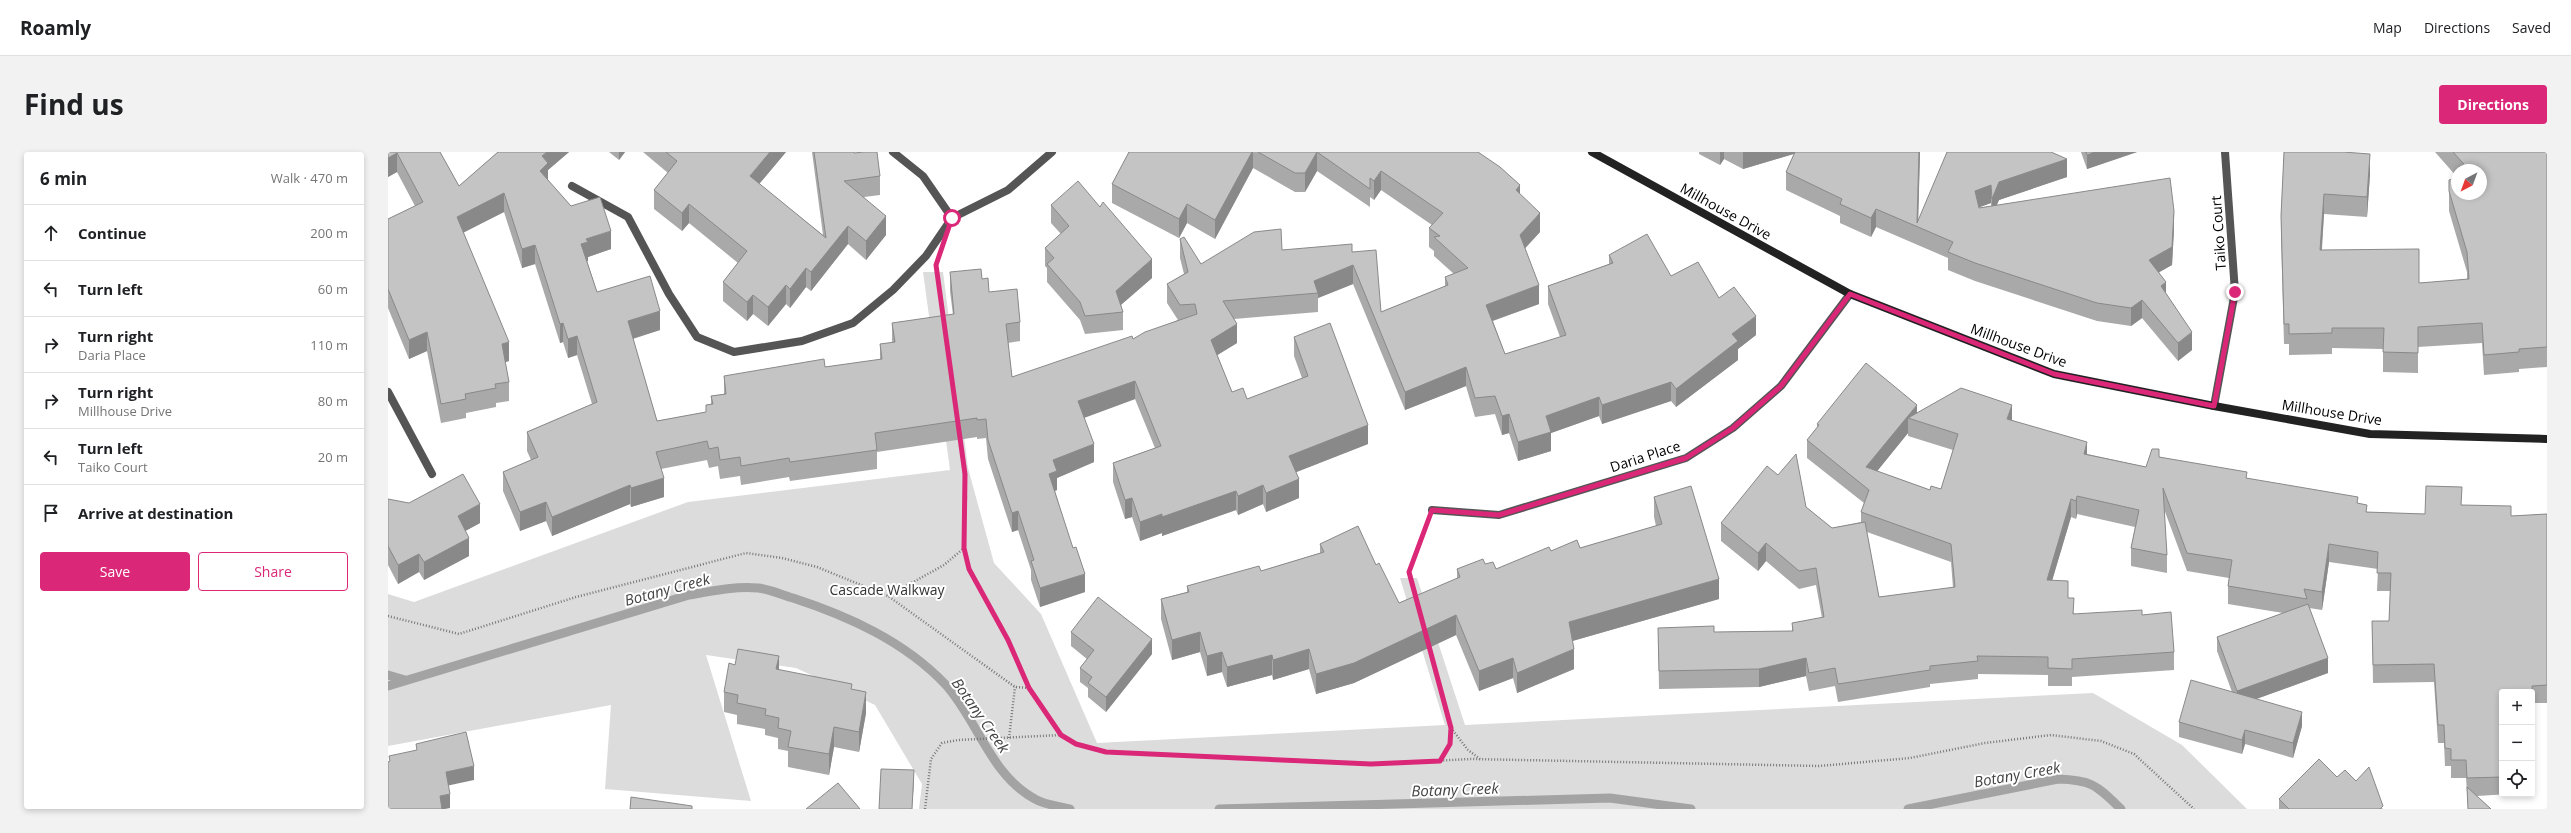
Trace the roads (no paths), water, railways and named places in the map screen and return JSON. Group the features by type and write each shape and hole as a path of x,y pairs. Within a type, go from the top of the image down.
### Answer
{"main road":[{"name":"Millhouse Drive","path":"1592,152 1850,294 2054,374 2214,406 2370,434 2547,439"}],"street":[{"path":"893,152 923,176 952,218"},
{"path":"572,186 628,217 669,294 697,337 734,352 802,341 853,322 893,290 926,256 952,218 1008,190 1052,152"},
{"name":"Taiko Court","path":"2214,406 2235,292 2225,152"},
{"name":"Daria Place","path":"1432,510 1499,515 1686,458 1733,428 1781,386 1850,294"},
{"path":"388,392 432,474"}],"waterway":[{"name":"Botany Creek","path":"388,686 689,595 732,588 762,589 814,605 834,613 874,632 912,655 945,684 967,714 995,762 1020,789 1039,801 1070,809"},
{"path":"388,675 405,680"},
{"name":"Botany Creek","path":"1908,809 2058,779 2079,781 2094,786 2121,809"},
{"name":"Botany Creek","path":"1219,809 1610,798 1691,809"}],"park label":[{"name":"Cascade Walkway","path":"887,589"}]}
